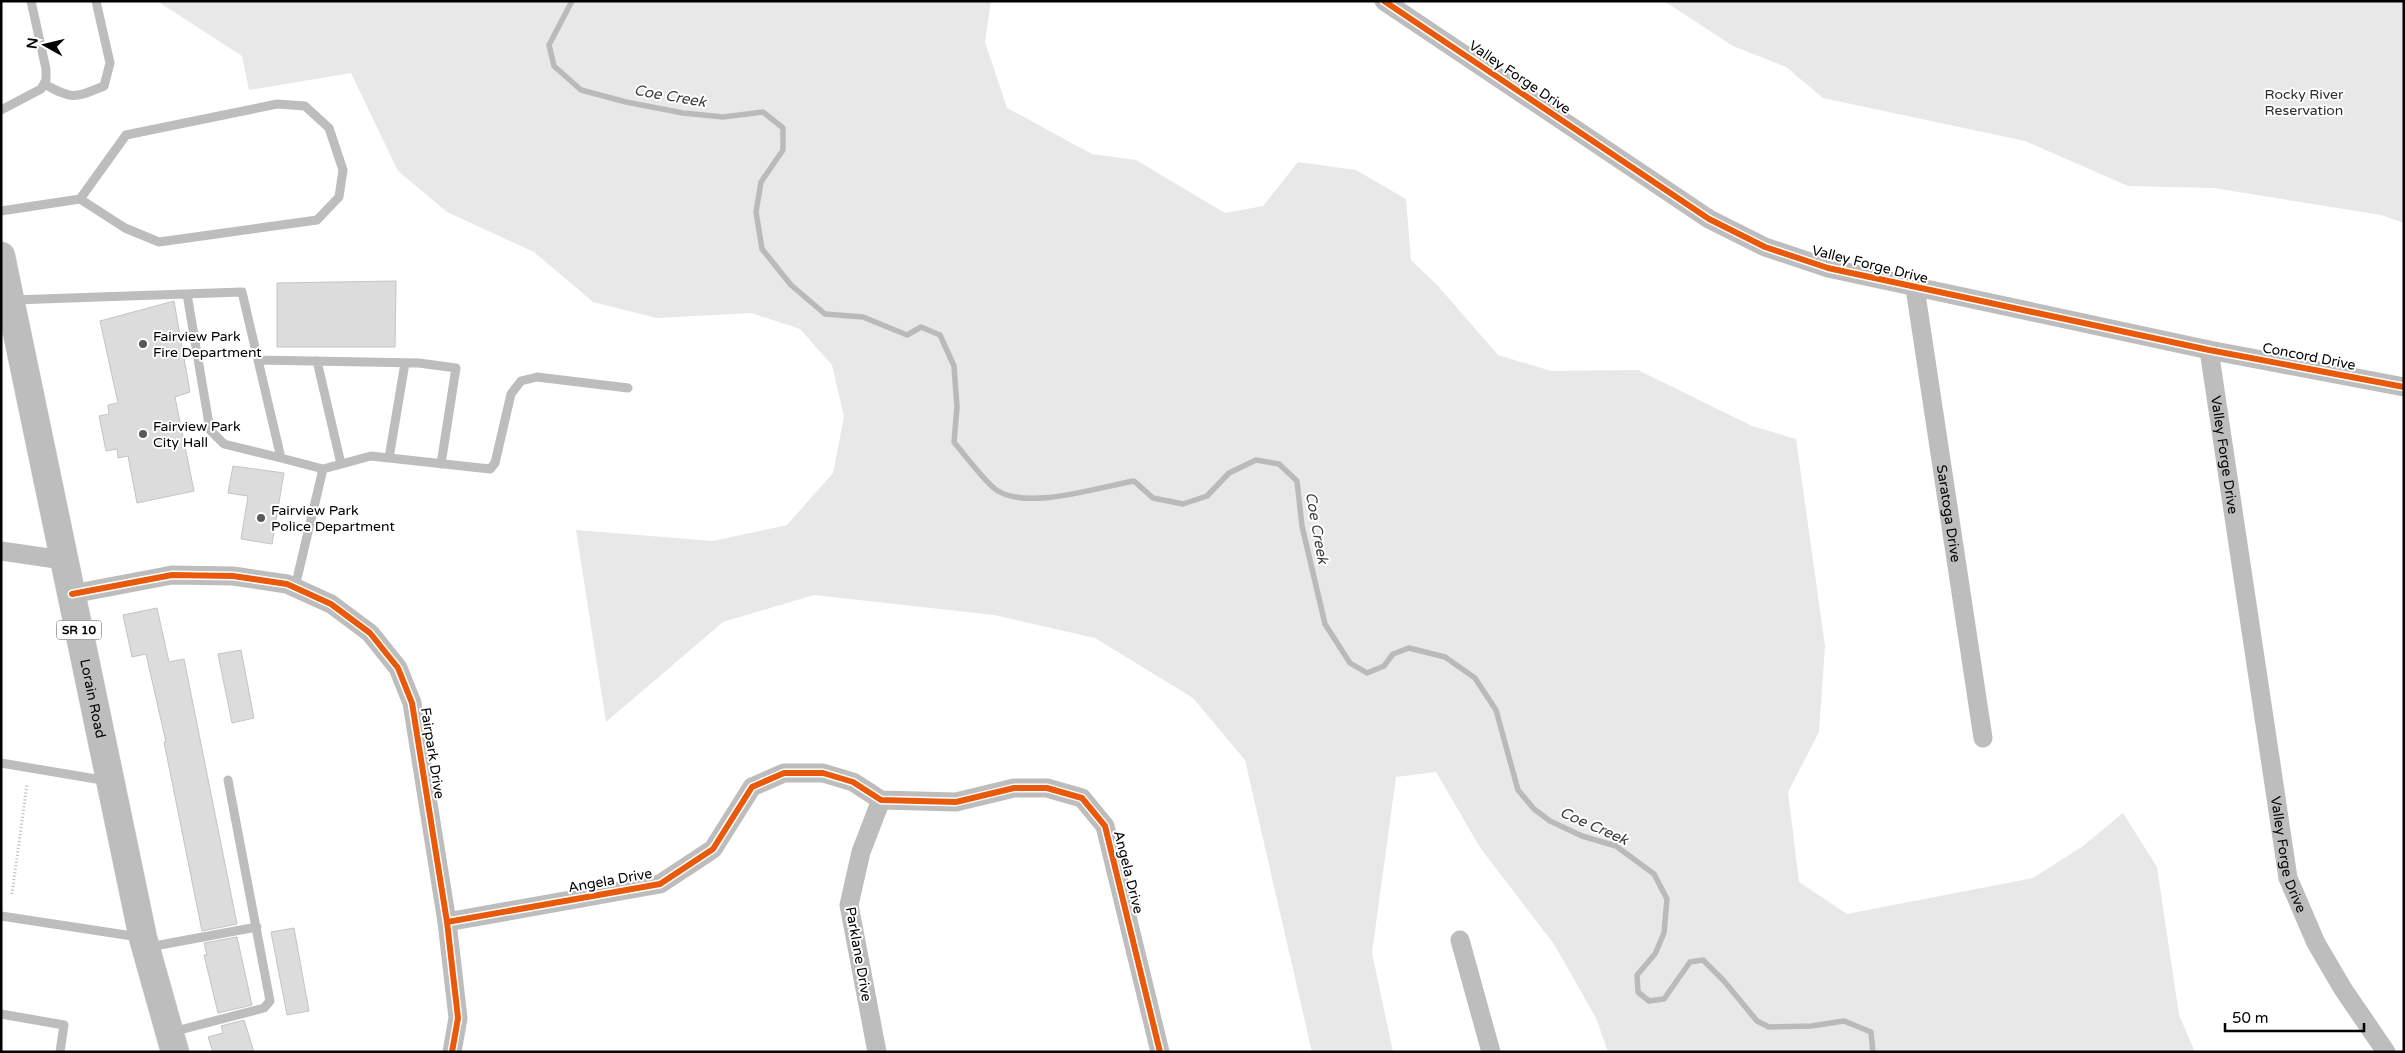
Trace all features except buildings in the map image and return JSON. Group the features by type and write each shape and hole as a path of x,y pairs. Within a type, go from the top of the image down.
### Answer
{"main road":[{"name":"Lorain Road","path":"1,256 144,942 172,1042"}],"street":[{"name":"Valley Forge Drive","path":"1384,1 1709,219 1765,247 1828,268 2209,350 2288,878 2321,951 2343,989 2386,1052"},
{"name":"Saratoga Drive","path":"1915,288 1983,738"},
{"name":"Concord Drive","path":"2209,350 2404,387"},
{"path":"1,551 63,560"},
{"name":"Fairpark Drive","path":"72,594 172,575 233,576 287,584 331,604 370,633 398,668 412,704 447,922 458,1018 452,1052"},
{"name":"Angela Drive","path":"447,922 660,884 712,849 752,787 784,773 824,772 853,782 881,800 956,802 1014,788 1047,788 1082,798 1106,826 1160,1052"},
{"name":"Parklane Drive","path":"877,1052 850,905 852,884 861,852 881,800"},
{"path":"1460,940 1491,1052"}],"lane":[{"path":"1,110 41,89 44,84 46,70 31,1"},
{"path":"44,84 65,96 76,97 104,86 110,63 96,1"},
{"path":"1,211 80,199 125,228 159,242 317,220 339,197 343,170 329,128 305,106 276,104 126,136 80,199"},
{"path":"10,300 242,292 281,458"},
{"path":"187,294 210,430 224,444 324,469 371,456 490,469 495,463 511,394 521,381 537,377 628,388"},
{"path":"258,360 405,363 456,368 441,464"},
{"path":"317,361 341,464"},
{"path":"389,458 405,363"},
{"path":"295,588 324,469"},
{"path":"1,763 110,781"},
{"path":"172,1042 264,1008 270,1001 228,780"},
{"path":"1,916 144,942 257,927"},
{"path":"1,1014 64,1025 60,1052"}],"path":[{"path":"12,894 27,784"}],"green space":[{"path":"157,1 991,1 985,42 1007,108 1092,154 1136,160 1225,213 1263,206 1298,162 1356,170 1406,199 1411,260 1438,286 1498,355 1551,371 1638,370 1752,426 1796,439 1825,646 1819,732 1788,792 1799,882 1847,914 2033,878 2083,846 2123,813 2157,867 2179,1015 2195,1052 1608,1052 1596,1018 1554,944 1481,849 1436,772 1396,777 1372,953 1393,1052 1312,1052 1245,760 1193,698 1095,638 994,615 814,595 723,622 606,722 576,530 713,541 787,525 833,473 844,417 832,365 800,329 751,313 657,318 593,302 534,252 447,212 398,171 351,73 249,90 242,56"},
{"name":"Rocky River Reservation","path":"1664,1 2404,1 2404,223 2381,215 2214,188 2128,186 2025,141 1823,98 1786,67 1733,46"}],"waterway":[{"name":"Coe Creek","path":"572,1 549,45 554,66 581,90 626,102 683,113 723,117 763,112 783,128 783,150 761,182 756,212 762,249 791,285 825,314 863,317 907,335 921,327 940,335 954,366 957,407 954,442 994,488 1012,496 1046,498 1134,481 1153,498 1183,504 1207,496 1229,473 1256,460 1279,464 1297,481 1302,526 1325,624 1350,663 1367,673 1384,666 1393,654 1409,648 1445,657 1475,678 1496,710 1518,790 1534,809 1550,821 1582,836 1616,846 1654,874 1667,899 1664,933 1655,954 1637,975 1638,992 1649,1001 1664,999 1690,962 1703,960 1724,981 1757,1021 1769,1027 1811,1026 1844,1021 1871,1032 1873,1052"}],"cycle path":[{"path":"1384,1 1709,219 1765,247 1828,268 2209,350 2404,387"},
{"path":"72,594 172,575 233,576 287,584 331,604 370,633 398,668 412,703 447,922 458,1018 452,1052"},
{"path":"447,922 660,884 713,849 752,787 784,773 823,773 853,782 881,800 956,802 1014,788 1047,788 1082,798 1105,826 1160,1052"}],"place":[{"name":"Fairview Park Fire Department","path":"143,344"},
{"name":"Fairview Park City Hall","path":"143,434"},
{"name":"Fairview Park Police Department","path":"261,518"}]}
